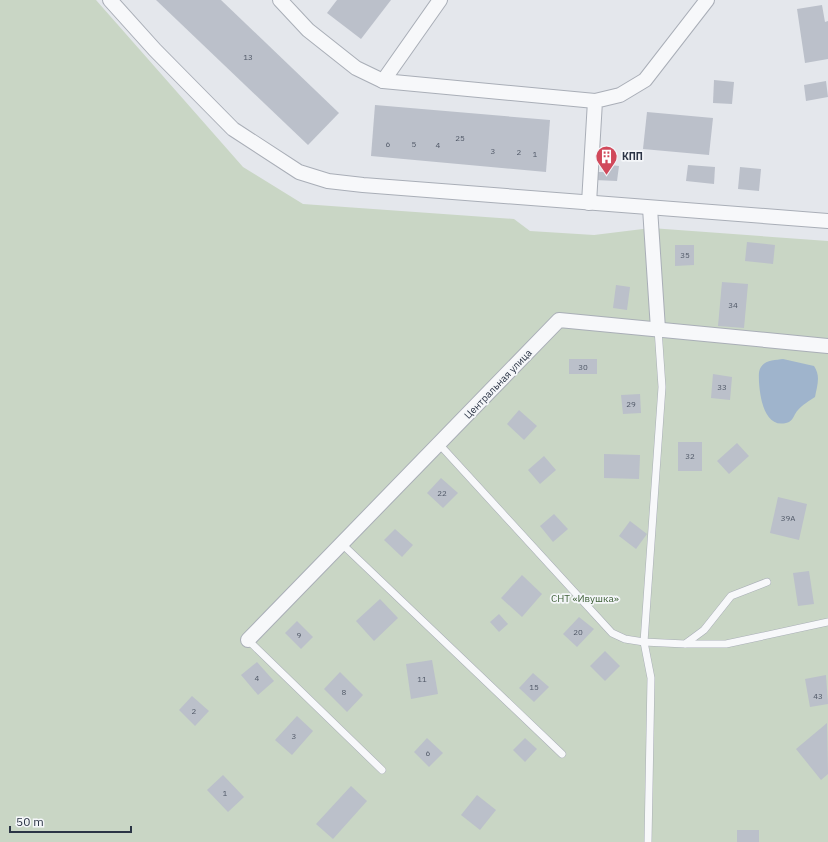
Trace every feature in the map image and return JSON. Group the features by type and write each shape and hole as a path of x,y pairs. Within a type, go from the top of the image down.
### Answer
{"street":[{"path":"110,0 155,50 233,129 299,172 328,181 650,208 828,221"},
{"path":"280,0 308,30 356,68 383,81 595,101 620,95 645,80 707,0"},
{"path":"383,81 440,0"},
{"path":"590,203 595,101"},
{"path":"650,208 658,329"},
{"name":"Центральная улица","path":"248,640 559,320 828,346"}],"lane":[{"path":"648,842 652,678 644,642 662,387 658,329"},
{"path":"439,444 612,633 625,639 644,642 726,644 828,622"},
{"path":"342,544 562,754"},
{"path":"685,644 704,630 731,596 767,582"},
{"path":"248,640 382,770"}],"green space":[{"name":"СНТ «Ивушка»","path":"0,0 96,0 243,167 303,204 514,219 530,231 594,235 651,228 828,241 828,842 0,842"}],"water":[{"path":"783,359 814,366 818,381 815,397 800,408 791,421 781,424 774,422 769,418 765,411 761,396 759,374 760,369 765,363"}],"building":[{"path":"156,0 221,0 339,113 308,145"},
{"path":"337,0 391,0 361,39 327,13"},
{"path":"822,5 825,22 828,21 828,59 805,63 797,9"},
{"path":"714,80 734,82 732,104 713,103"},
{"path":"826,81 828,97 806,101 804,85"},
{"path":"375,105 550,120 546,172 371,156"},
{"path":"647,112 713,118 709,155 643,149"},
{"name":"КПП","path":"603,164 619,166 617,181 594,180 594,172 603,172"},
{"path":"688,165 715,167 714,184 686,181"},
{"path":"740,167 761,169 759,191 738,189"},
{"path":"747,242 775,245 773,264 745,261"},
{"path":"675,245 694,245 694,265 675,266"},
{"path":"722,282 748,284 744,328 718,326"},
{"path":"616,285 630,287 627,310 613,308"},
{"path":"569,359 597,359 597,374 569,374"},
{"path":"713,374 732,377 730,400 711,398"},
{"path":"640,394 641,413 623,414 621,395"},
{"path":"519,410 537,426 524,440 507,424"},
{"path":"678,442 702,442 702,471 678,471"},
{"path":"737,443 749,456 729,474 717,461"},
{"path":"604,454 640,455 639,479 604,478"},
{"path":"544,456 556,470 540,484 528,470"},
{"path":"441,478 458,493 443,508 427,493"},
{"path":"778,497 807,504 799,540 770,533"},
{"path":"554,514 568,529 553,542 540,526"},
{"path":"630,521 647,534 636,549 619,536"},
{"path":"395,529 413,545 402,557 384,540"},
{"path":"809,571 814,604 798,606 793,573"},
{"path":"522,575 542,594 522,617 501,598"},
{"path":"380,599 398,618 374,641 356,621"},
{"path":"499,614 508,624 499,632 490,622"},
{"path":"579,617 594,629 577,647 563,634"},
{"path":"297,621 313,637 301,649 285,633"},
{"path":"605,651 620,666 605,681 590,666"},
{"path":"432,660 438,694 411,699 406,664"},
{"path":"257,662 274,681 258,695 241,675"},
{"path":"340,672 363,695 347,712 324,689"},
{"path":"533,673 549,687 534,702 519,688"},
{"path":"826,675 828,704 810,707 805,679"},
{"path":"192,696 209,711 195,726 179,710"},
{"path":"297,716 313,731 292,755 275,740"},
{"path":"827,723 828,774 821,780 796,749"},
{"path":"427,738 443,753 429,767 414,752"},
{"path":"525,738 537,749 525,762 513,750"},
{"path":"223,775 244,797 228,812 207,790"},
{"path":"351,786 367,801 333,839 316,824"},
{"path":"477,795 496,810 480,830 461,815"},
{"path":"737,830 759,830 759,842 737,842"}],"place":[{"name":"КПП","path":"606,176"}]}
